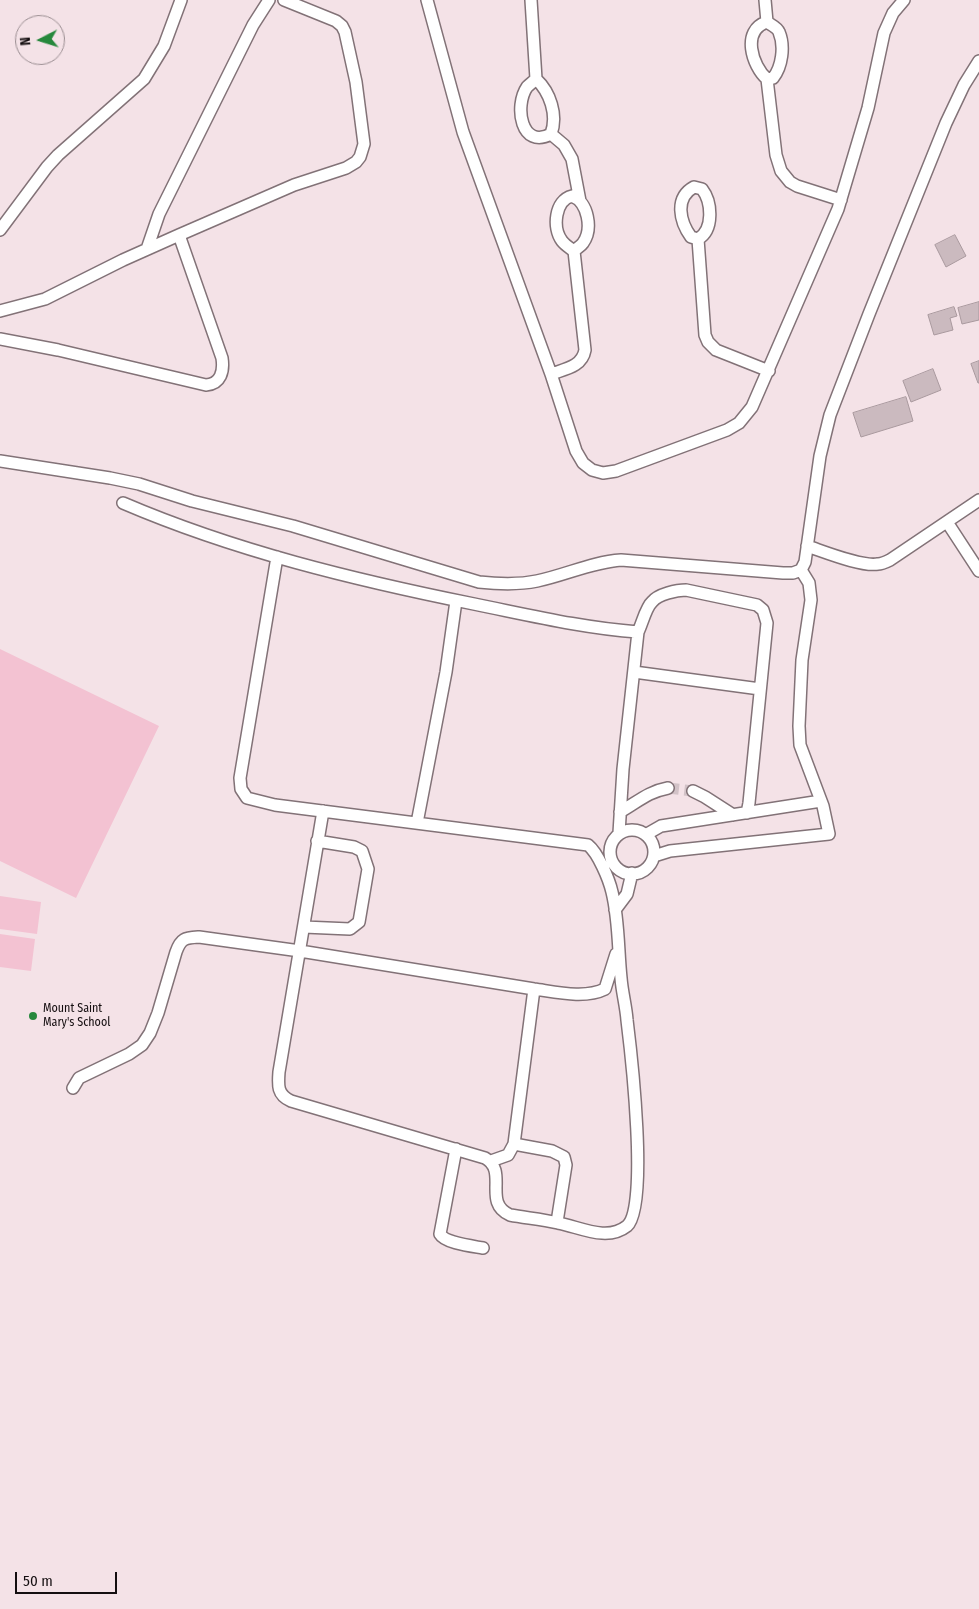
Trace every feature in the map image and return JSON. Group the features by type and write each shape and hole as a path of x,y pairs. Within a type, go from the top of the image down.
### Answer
{"street":[{"path":"0,230 58,156 144,80 164,46 181,0"},
{"path":"146,249 170,191 253,24 269,0"},
{"path":"0,311 45,299 146,249 294,185 346,168 356,162 363,152 364,144 361,110 345,32 336,21 284,0"},
{"path":"427,0 463,132 551,374 576,451 583,463 592,470 603,473 616,471 727,430 739,423 752,407 841,200 868,108 886,27 893,13 904,0"},
{"path":"530,0 536,79 543,86 551,101 554,120 551,134 546,137 534,136 526,130 522,123 521,110 524,92 528,85 536,79"},
{"path":"765,0 767,22"},
{"path":"767,22 779,32 782,46 778,71 773,78 767,79"},
{"path":"767,22 761,24 755,31 752,45 756,66 767,79 774,147 778,165 790,182 797,186 841,200"},
{"path":"654,856 670,851 829,834 822,801 800,745 799,726 802,660 811,600 809,583 802,570 805,562 820,456 830,415 872,305 946,123 964,85 979,61"},
{"path":"551,134 564,145 572,159 580,201 586,213 587,233 582,244 574,251"},
{"path":"574,251 568,248 559,236 556,217 559,206 564,199 572,196 580,201"},
{"path":"0,340 58,350 206,386 212,385 222,374 222,358 179,235"},
{"path":"698,239 704,329 708,342 716,350 769,371"},
{"path":"551,374 576,365 584,357 585,350 574,251"},
{"path":"0,461 115,479 147,486 192,501 293,526 479,582 510,583 538,581 600,562 621,560 783,573 793,573 802,570"},
{"path":"807,546 871,565 880,564 890,560 979,500"},
{"path":"123,503 187,529 324,570 456,601 558,622 638,632"},
{"path":"947,522 979,571"},
{"path":"277,557 240,778 241,789 246,798 257,802 588,845 604,870 612,891 621,981 627,1018 638,1145 636,1201 629,1224 618,1232 607,1234 595,1232 557,1222 510,1215 502,1212 496,1200 496,1172 491,1161 291,1101 284,1098 281,1094 278,1087 279,1072 323,811"},
{"path":"619,833 638,632 651,602 675,590 686,590 757,605 763,610 767,623 747,813"},
{"path":"417,823 446,672 456,601"},
{"path":"634,672 760,689"},
{"path":"620,812 636,803 646,794 668,788"},
{"path":"693,791 733,815"},
{"path":"647,834 661,826 822,801"},
{"path":"604,870 620,870 632,873 642,872 648,868 654,856 654,845 647,834 636,830 627,830 619,833 614,838 609,848 610,859 620,870"},
{"path":"304,927 350,929 355,927 359,922 368,869 362,851 354,847 318,841"},
{"path":"592,849 609,848"},
{"path":"614,910 627,894 632,873"},
{"path":"73,1088 79,1078 129,1054 142,1045 150,1034 176,952 179,944 184,939 199,937 300,951 534,989 595,994 605,989 618,947"},
{"path":"491,1161 508,1155 514,1144 534,989"},
{"path":"514,1144 552,1151 564,1157 566,1165 557,1222"},
{"path":"456,1150 440,1234 448,1240 483,1248"}],"shaded area":[{"path":"0,649 159,726 76,898 0,861"},
{"path":"0,896 41,902 37,934 0,929"},
{"path":"0,934 35,939 31,971 0,967"}],"building":[{"path":"955,235 966,256 946,267 935,245"},
{"path":"979,302 979,320 962,324 958,308"},
{"path":"954,307 957,316 950,318 953,330 934,335 928,315"},
{"path":"979,361 979,383 978,383 971,364"},
{"path":"933,369 941,390 911,402 903,381"},
{"path":"906,397 913,421 861,437 853,413"}],"tunnel":[{"path":"668,788 693,791"}],"place":[{"name":"Mount Saint Mary's School","path":"33,1016"}]}
